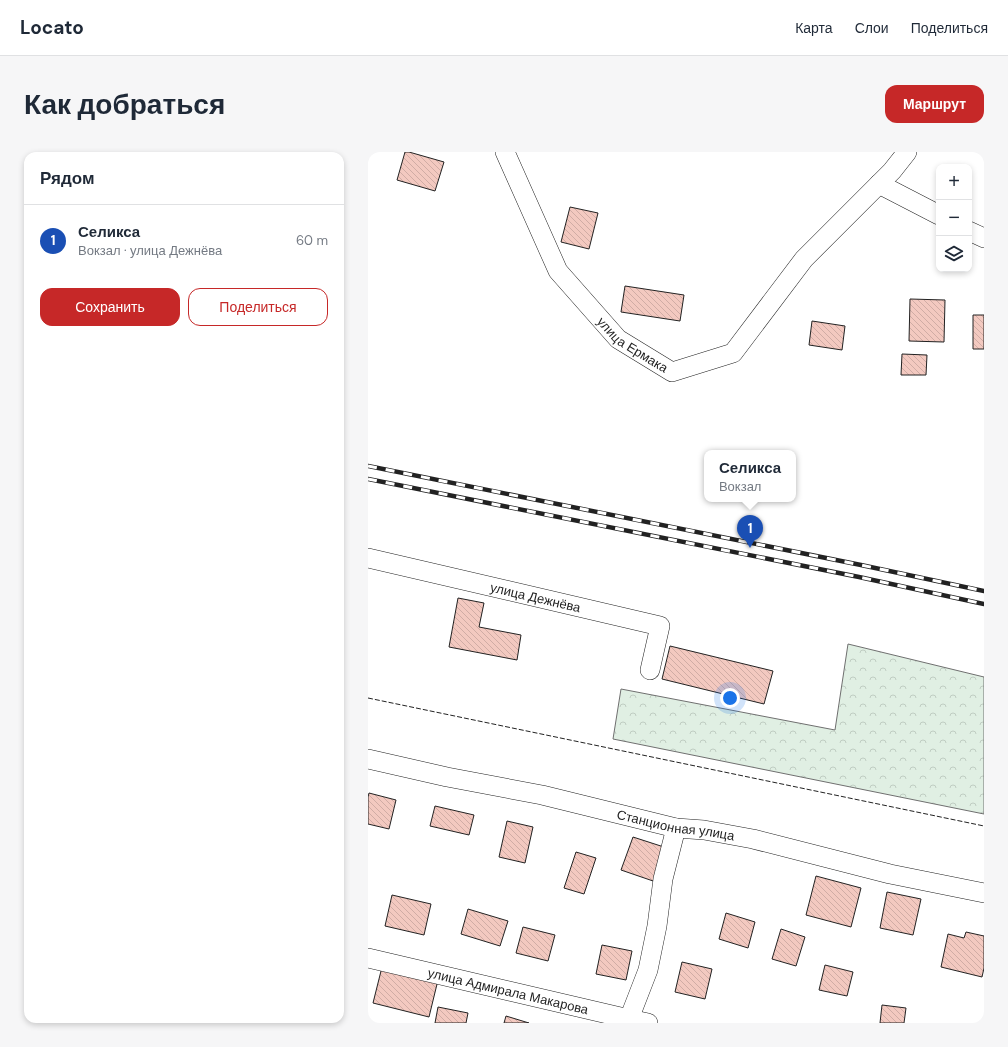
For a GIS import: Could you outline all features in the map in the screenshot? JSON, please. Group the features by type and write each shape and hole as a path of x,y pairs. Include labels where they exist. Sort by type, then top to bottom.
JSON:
{"street":[{"name":"улица Ермака","path":"505,152 558,271 618,339 672,372 733,353 804,258 892,171 907,152"},
{"path":"879,184 936,213"},
{"path":"972,232 984,238"},
{"name":"улица Дежнёва","path":"368,558 660,626 650,670"},
{"name":"Станционная улица","path":"368,759 447,777 542,795 676,828 704,830 753,839 890,874 984,893"},
{"path":"629,1019 648,970 657,926 663,879 676,828"},
{"name":"улица Адмирала Макарова","path":"368,958 648,1023"}],"green space":[{"path":"848,644 984,677 984,814 613,739 621,689 835,730"}],"building":[{"path":"405,152 444,162 435,191 397,180"},
{"path":"570,207 598,213 589,249 561,242"},
{"path":"625,286 684,295 680,321 621,312"},
{"path":"910,299 945,300 944,342 909,341"},
{"path":"973,315 984,315 984,349 973,349"},
{"path":"812,321 845,326 842,350 809,345"},
{"path":"902,354 927,355 926,375 901,375"},
{"path":"458,598 484,603 479,627 521,635 517,660 449,647"},
{"path":"670,646 773,671 764,704 662,679"},
{"path":"369,793 396,800 389,829 368,824"},
{"path":"435,806 474,815 469,835 430,826"},
{"path":"507,821 533,827 525,863 499,857"},
{"path":"633,837 667,848 656,882 621,870"},
{"path":"576,852 596,858 584,894 564,888"},
{"path":"816,876 861,888 851,927 806,915"},
{"path":"887,892 921,899 913,935 880,928"},
{"path":"392,895 431,904 424,935 385,926"},
{"path":"468,909 508,921 500,946 461,934"},
{"path":"726,913 755,922 748,948 719,939"},
{"path":"523,927 555,935 548,961 516,953"},
{"path":"781,929 805,937 796,966 772,959"},
{"path":"966,932 984,936 984,968 982,977 941,967 948,934 964,938"},
{"path":"602,945 632,951 626,980 596,974"},
{"path":"682,962 712,969 705,999 675,992"},
{"path":"825,965 853,972 847,996 819,990"},
{"path":"382,967 438,980 429,1017 373,1003"},
{"path":"882,1005 906,1008 904,1023 880,1023"},
{"path":"438,1007 468,1013 466,1023 435,1023"},
{"path":"506,1016 529,1023 504,1023"}],"railway":[{"path":"368,466 984,591"},
{"path":"368,479 859,577 984,604"}],"fence":[{"path":"368,698 984,826"}],"place":[{"name":"Селикса","path":"750,548"}]}
